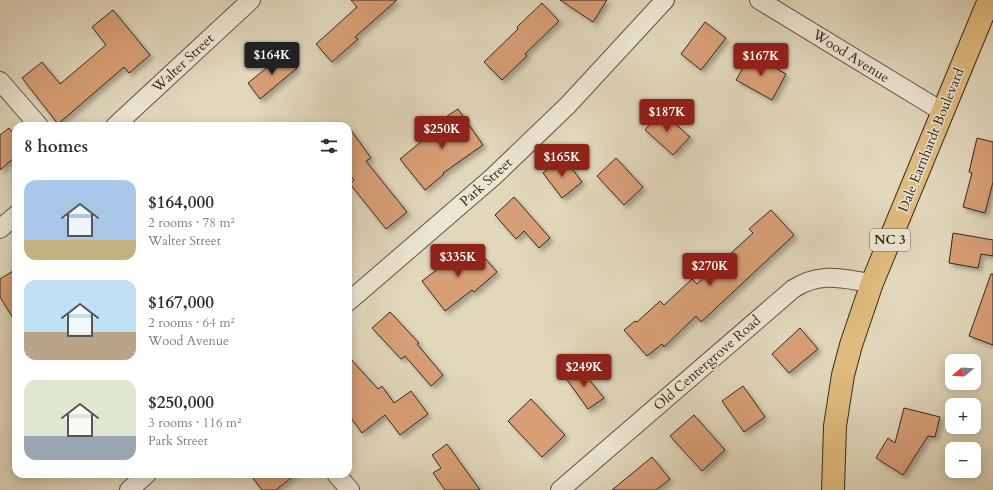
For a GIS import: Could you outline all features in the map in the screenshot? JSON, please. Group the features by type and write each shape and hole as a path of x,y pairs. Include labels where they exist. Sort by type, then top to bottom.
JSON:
{"main road":[{"name":"Dale Earnhardt Boulevard","path":"833,490 835,426 843,375 851,345 872,284 942,112 989,5"}],"street":[{"name":"Walter Street","path":"119,122 251,0"},
{"name":"Park Street","path":"352,299 499,172 568,105 665,0"},
{"name":"Wood Avenue","path":"759,0 942,112"},
{"path":"0,80 36,122"},
{"path":"0,229 12,218"},
{"name":"Old Centergrove Road","path":"560,490 793,289 805,282 831,277 872,284"},
{"path":"129,490 142,478"},
{"path":"340,478 350,490"}],"building":[{"path":"351,0 397,0 355,37 358,39 332,62 316,44 357,7"},
{"path":"560,0 607,0 593,22"},
{"path":"542,3 559,21 525,54 527,56 502,80 484,62"},
{"path":"113,10 150,55 129,73 124,67 60,122 56,122 22,78 42,62 60,84 106,45 92,27"},
{"path":"705,22 726,38 701,70 681,54"},
{"path":"285,53 297,68 260,99 248,83"},
{"path":"751,54 786,74 772,100 736,80"},
{"path":"458,109 483,145 443,173 444,174 425,190 400,159 438,128 435,124"},
{"path":"661,111 690,137 673,155 645,130"},
{"path":"9,128 12,132 12,160 0,170 0,135"},
{"path":"352,132 371,158 366,161 407,212 386,229 352,186 352,182 354,180 352,177"},
{"path":"977,138 993,142 993,182 985,213 963,207 972,173 969,172"},
{"path":"563,157 582,182 562,198 543,173"},
{"path":"616,158 643,187 624,205 597,176"},
{"path":"514,197 550,238 539,248 524,231 516,239 495,215"},
{"path":"771,210 794,235 701,322 696,316 664,347 662,344 647,356 624,330 635,321 637,322 660,301 664,305 692,279 697,284 753,233 749,229"},
{"path":"953,233 993,240 993,256 981,254 978,268 949,263"},
{"path":"461,244 478,264 485,258 497,272 474,292 472,290 445,311 422,281 447,262 445,259"},
{"path":"12,272 12,316 0,297 0,279"},
{"path":"991,274 993,274 993,345 969,336"},
{"path":"390,312 419,343 417,344 443,375 431,386 405,356 401,359 372,328"},
{"path":"800,328 818,349 789,373 772,354"},
{"path":"352,360 378,389 382,386 394,403 411,391 428,414 400,435 385,415 362,433 352,419"},
{"path":"579,367 604,398 588,409 565,377"},
{"path":"743,386 765,417 744,432 722,401"},
{"path":"531,399 565,435 542,457 508,421"},
{"path":"904,408 940,417 935,437 928,436 903,475 876,458 888,438 895,443"},
{"path":"694,415 725,450 702,471 670,436"},
{"path":"447,444 480,490 445,490 433,473 441,468 432,455"},
{"path":"652,457 670,479 656,490 612,490"},
{"path":"253,478 291,478 276,490 262,490"}]}
